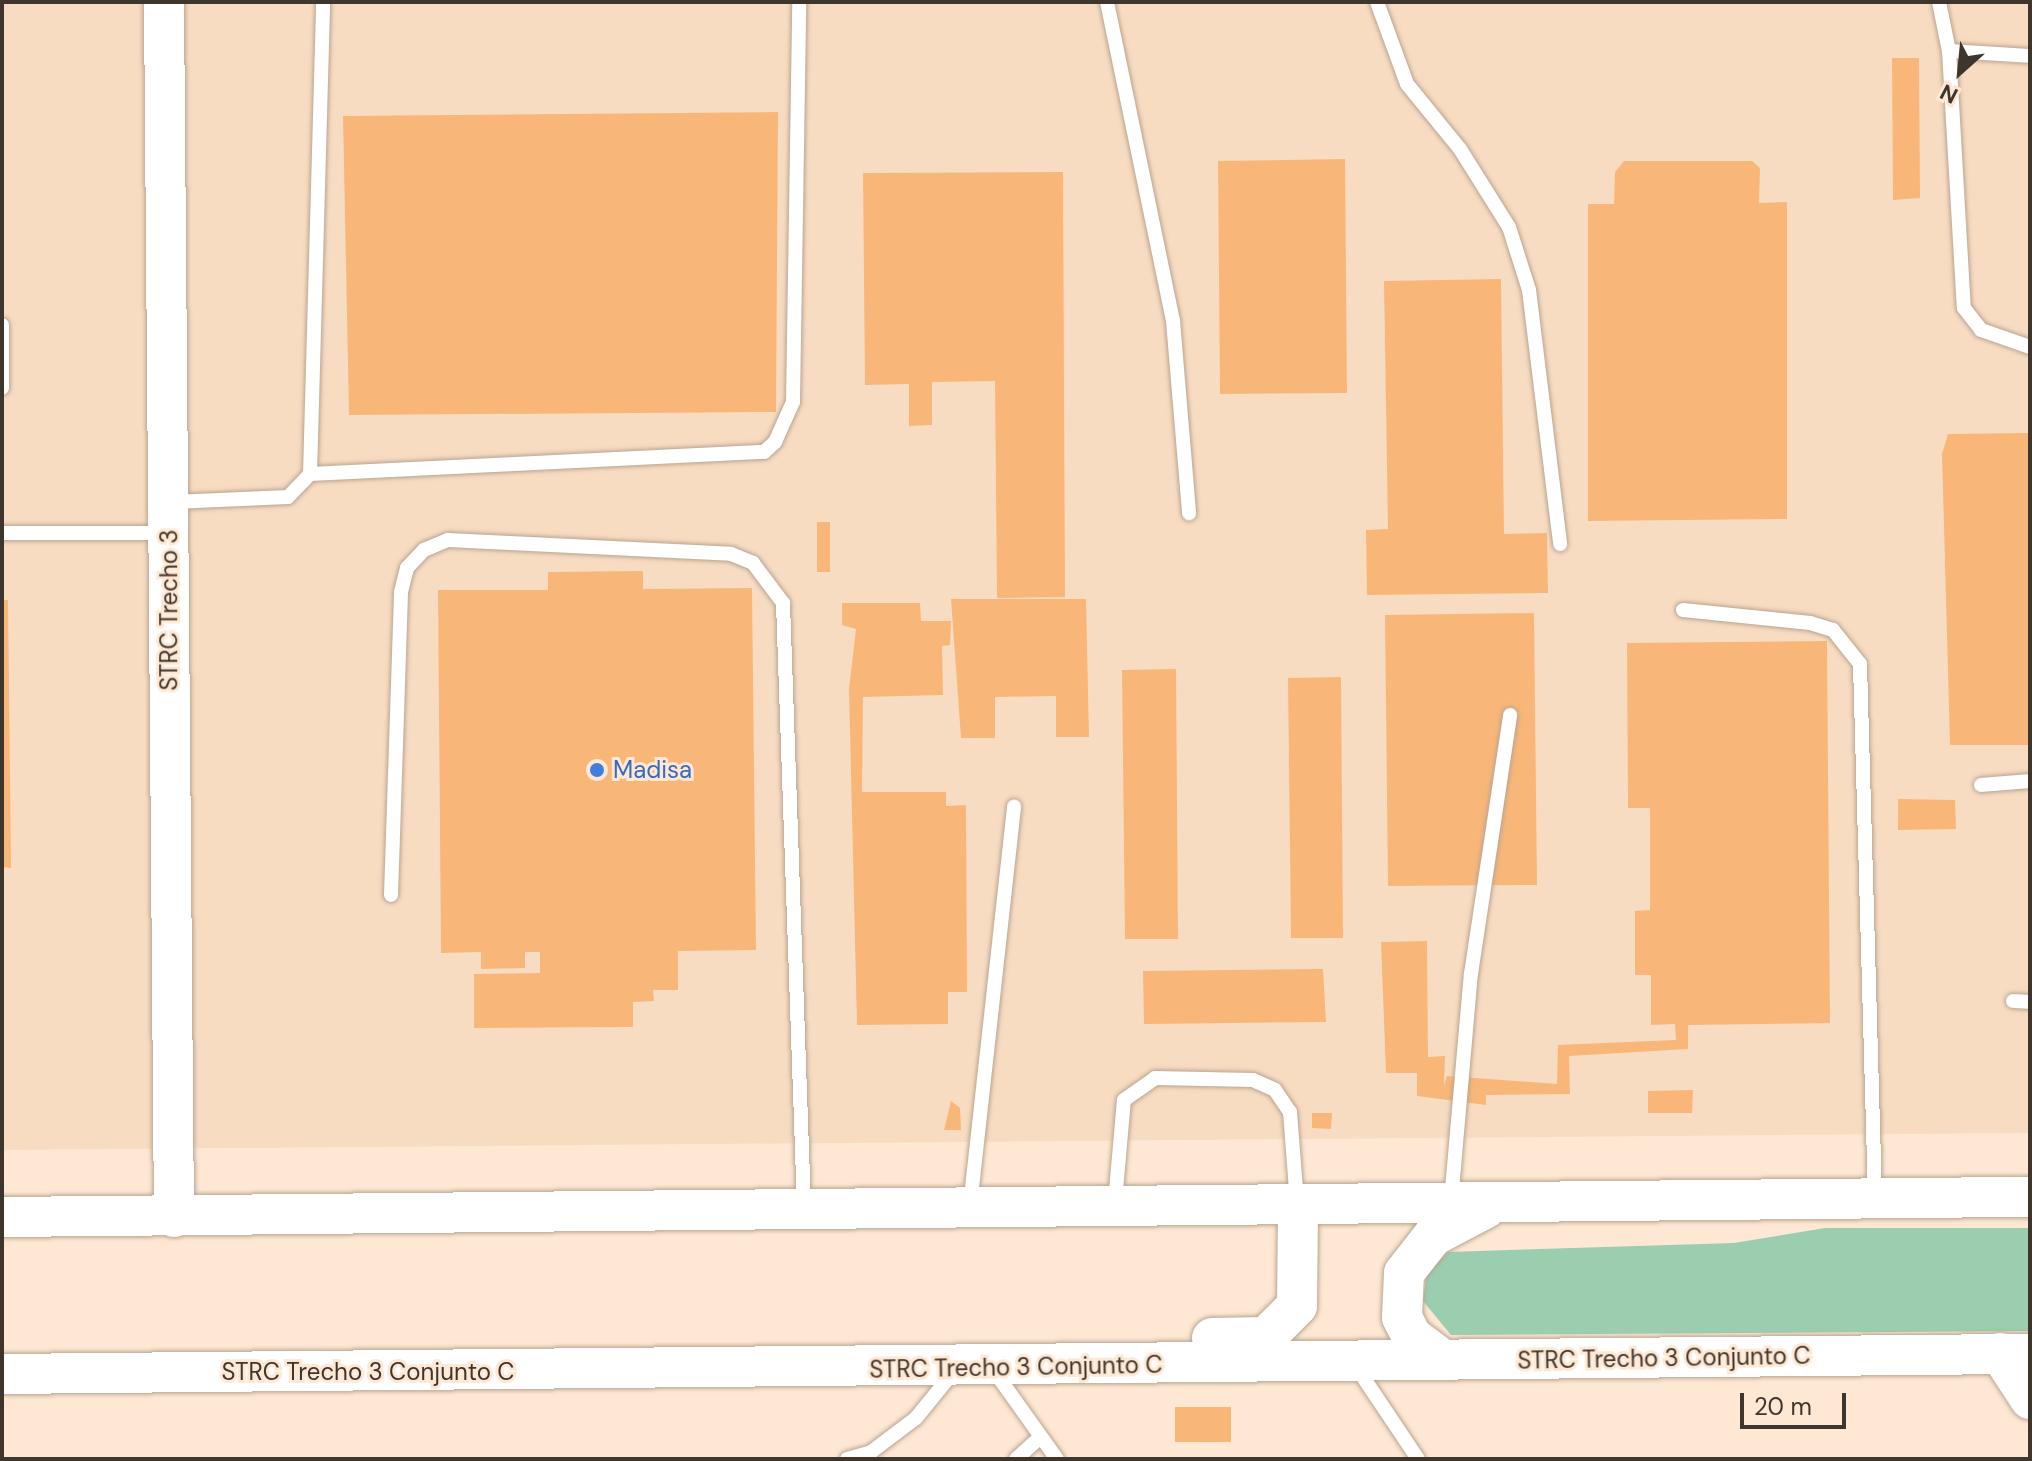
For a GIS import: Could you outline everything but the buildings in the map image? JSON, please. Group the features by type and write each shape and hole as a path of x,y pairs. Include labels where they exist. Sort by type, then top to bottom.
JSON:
{"main road":[{"name":"STRC Trecho 3","path":"164,2 174,1217"},
{"path":"2,1217 1298,1208 2030,1197"},
{"path":"1443,1360 1412,1337 1402,1317 1404,1273 1433,1236 1490,1206"},
{"path":"987,1368 1106,1341 1266,1337 1297,1306 1298,1208"},
{"path":"2015,1354 2030,1399"},
{"name":"STRC Trecho 3 Conjunto C","path":"2,1374 987,1368 2015,1354"}],"lane":[{"path":"2,533 168,518 288,497 310,474 323,2"},
{"path":"310,474 764,452 775,442 793,402 799,2"},
{"path":"1107,2 1171,306 1189,513"},
{"path":"1377,2 1407,84 1460,149 1509,227 1529,290 1560,544"},
{"path":"1939,2 1949,51 1964,308 1981,330 2030,347"},
{"path":"1949,51 2030,56"},
{"path":"2,325 2,388"},
{"path":"391,895 401,592 407,568 424,550 448,540 731,554 753,563 783,603 804,1212"},
{"path":"1683,610 1810,623 1833,630 1860,664 1875,1198"},
{"path":"1450,1205 1471,974 1510,715"},
{"path":"1981,785 2030,781"},
{"path":"970,1210 1014,806"},
{"path":"2013,1001 2030,1002"},
{"path":"1115,1209 1124,1100 1155,1078 1253,1080 1275,1090 1290,1112 1298,1208"},
{"path":"1352,1362 1418,1459"},
{"path":"847,1459 871,1452 987,1368 1057,1459"},
{"path":"1016,1459 1039,1438"}],"shaded area":[{"path":"2,2 2030,2 2030,1133 2,1150"}],"green space":[{"path":"1825,1228 2030,1228 2030,1331 1451,1335 1423,1301 1427,1272 1448,1252 1734,1243"}],"place":[{"name":"Madisa","path":"597,770"}]}
